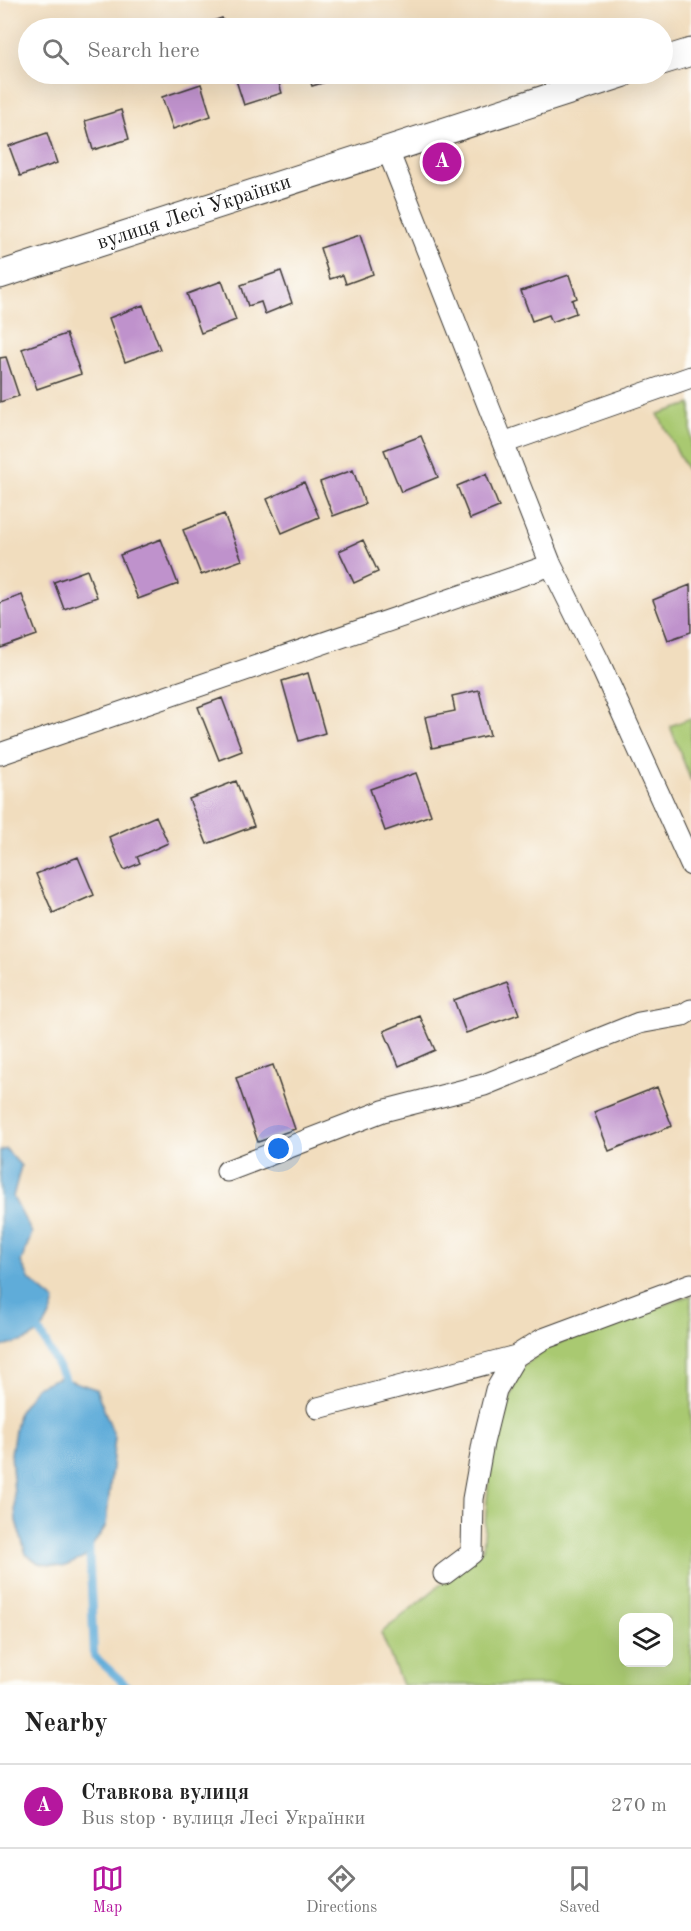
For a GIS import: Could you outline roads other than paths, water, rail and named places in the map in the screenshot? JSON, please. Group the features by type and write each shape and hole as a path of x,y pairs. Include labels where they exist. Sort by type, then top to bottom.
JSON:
{"street":[{"path":"673,58 691,52"},
{"name":"вулиця Лесі Українки","path":"0,275 590,84"},
{"path":"387,148 551,566 600,664 691,865"},
{"path":"503,443 691,377"},
{"path":"0,754 551,566"},
{"path":"227,1171 383,1111 484,1085 639,1023 683,1015 691,1010"},
{"path":"318,1408 516,1356 543,1339 691,1284"},
{"path":"444,1574 472,1552 473,1499 483,1443 496,1390 516,1356"}],"water":[{"path":"6,1149 21,1166 13,1197 32,1233 21,1262 30,1280 55,1301 47,1322 37,1334 22,1342 1,1347 0,1151"},
{"path":"60,1377 96,1389 115,1437 106,1526 84,1558 63,1567 38,1563 26,1554 16,1521 11,1453 18,1413 36,1387"}],"waterway":[{"path":"35,1323 69,1387"},
{"path":"89,1542 94,1656 126,1685"}],"place":[{"name":"Ставкова вулиця","path":"442,162"}]}
